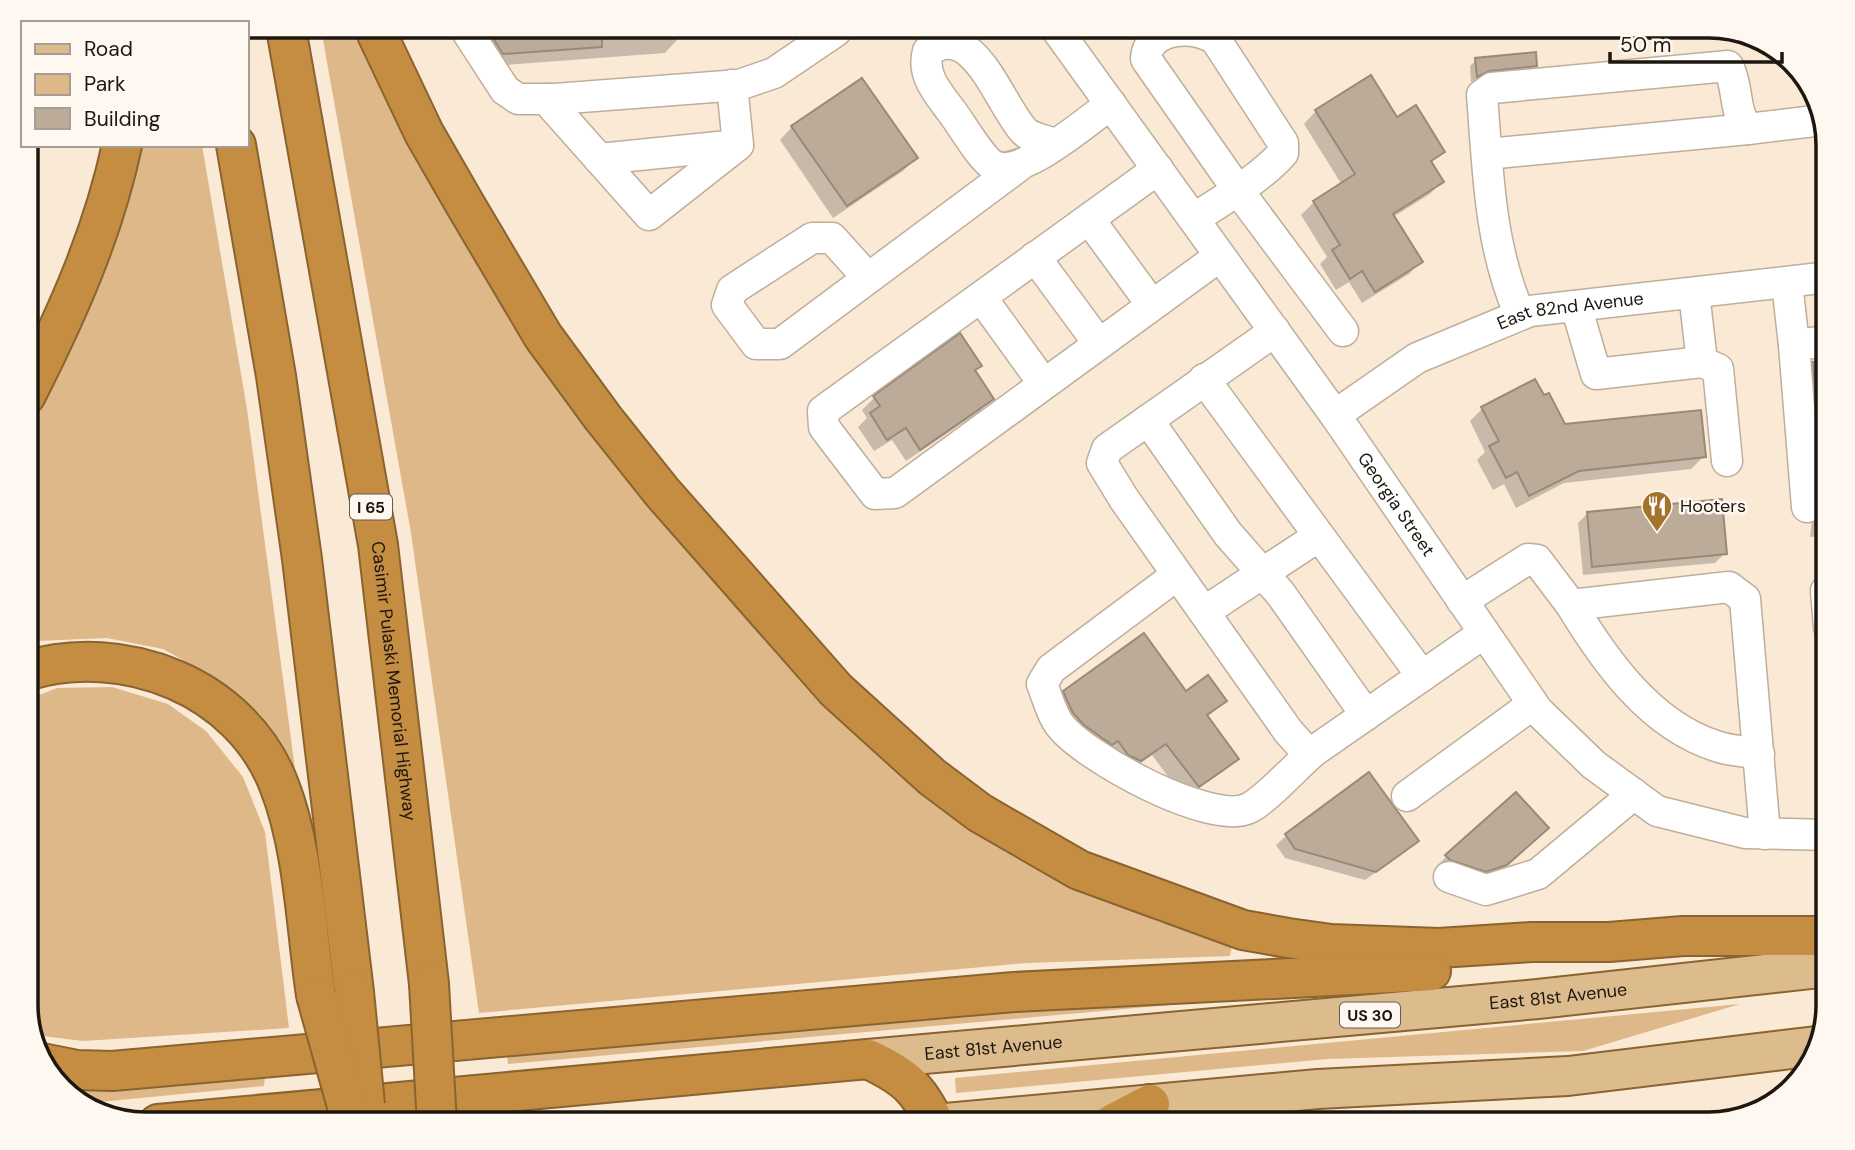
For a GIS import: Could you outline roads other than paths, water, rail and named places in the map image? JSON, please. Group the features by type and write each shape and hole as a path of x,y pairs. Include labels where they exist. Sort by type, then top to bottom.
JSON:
{"highway":[{"name":"Casimir Pulaski Memorial Highway","path":"288,38 378,545 429,984 436,1112"},
{"path":"379,38 424,133 466,206 543,336 603,418 662,492 836,690 932,777 980,813 1079,870 1242,930 1331,944 1384,948 1609,942 1683,936 1816,936"},
{"path":"39,368 83,276 99,235 121,147"},
{"path":"236,147 276,376 302,559 366,1112"},
{"path":"39,667 96,660 139,665 195,689 243,730 269,765 290,816 316,995 349,1112"},
{"path":"59,1066 112,1071 1027,991 1391,974 1534,962 1609,942"},
{"path":"868,1059 898,1073 908,1082 927,1112"},
{"name":"East 81st Avenue","path":"290,1112 868,1059"},
{"path":"1135,1112 1150,1104"}],"main road":[{"name":"East 81st Avenue","path":"868,1059 1510,1002 1816,968"},
{"path":"1064,1112 1318,1089 1568,1076 1807,1047"}],"street":[{"path":"471,38 505,90 518,99 546,99 732,85 774,73 826,38"},
{"name":"Georgia Street","path":"1063,38 1335,415 1533,704 1594,765 1657,811 1745,833 1816,835"},
{"path":"1158,38 1150,44 1146,59 1237,189 1343,331"},
{"path":"1194,219 1283,153 1277,130 1214,38"},
{"path":"1019,166 1007,169 991,164 932,85 925,62 928,51 939,43 952,41 968,48 1026,134 1054,144"},
{"path":"1520,315 1509,289 1492,225 1482,95 1492,88 1728,66 1734,77 1740,119 1748,129"},
{"path":"732,85 738,145"},
{"path":"546,99 649,215 738,145"},
{"path":"868,278 1019,166 1111,104"},
{"path":"1487,154 1813,121"},
{"path":"599,159 738,145"},
{"path":"1157,169 823,411 824,426 875,494 895,493 1220,256"},
{"path":"1089,219 1152,305"},
{"path":"1035,257 1099,344"},
{"name":"East 82nd Avenue","path":"1335,415 1417,358 1520,315 1576,306 1816,279"},
{"path":"1787,283 1807,507"},
{"path":"1694,293 1702,362"},
{"path":"981,297 1044,384"},
{"path":"1576,306 1596,374 1702,362 1718,369 1727,461"},
{"path":"1275,331 1107,449 1102,463 1177,575 1288,731 1304,750 1314,751"},
{"path":"1794,345 1816,342"},
{"path":"1204,379 1422,676"},
{"path":"1148,420 1228,534 1261,572 1366,715"},
{"path":"1203,612 1319,536"},
{"path":"1462,601 1528,559 1537,560 1571,605 1596,646 1626,683 1664,718 1716,746 1759,754"},
{"path":"1177,575 1051,669 1042,684 1059,723 1091,755 1146,784 1230,814 1250,808 1314,751 1484,633"},
{"path":"1571,605 1729,587 1745,599 1765,834"},
{"path":"1407,796 1533,704"},
{"path":"1449,877 1486,890 1538,874 1634,794"}],"place":[{"name":"Hooters","path":"1657,533"}]}
